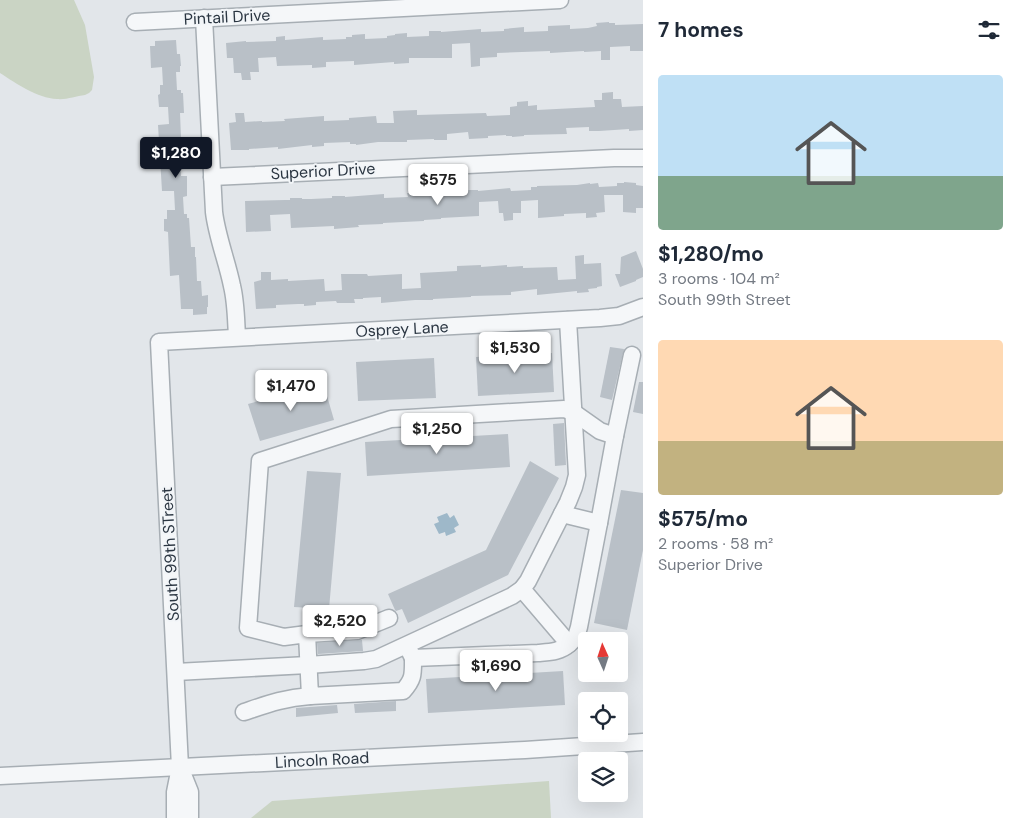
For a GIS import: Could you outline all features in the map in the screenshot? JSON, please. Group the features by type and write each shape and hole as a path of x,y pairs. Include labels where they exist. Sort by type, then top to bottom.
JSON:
{"street":[{"name":"Pintail Drive","path":"134,22 438,3 560,0"},
{"path":"204,18 215,220 233,293 237,337"},
{"name":"Superior Drive","path":"212,177 604,158 643,158"},
{"name":"Osprey Lane","path":"159,342 568,320 619,316 643,307"},
{"path":"409,651 522,589 528,581 562,514 574,487 577,475 568,320"},
{"name":"South 99th STreet","path":"159,342 180,767"},
{"path":"176,672 364,661 409,651 553,652 562,650 576,637 579,627 632,355"},
{"path":"389,618 357,631 284,637 248,628 260,461 391,419 564,409 574,412 600,431 615,436"},
{"path":"562,514 599,523"},
{"path":"522,589 569,644"},
{"path":"307,634 310,696"},
{"path":"244,712 278,700 293,697 403,691 410,683 413,674 409,651"},
{"name":"Lincoln Road","path":"0,776 525,750 643,742"},
{"path":"175,818 175,792 180,767"},
{"path":"180,767 190,792 190,818"}],"green space":[{"path":"0,0 74,0 85,25 94,77 92,90 89,93 64,99 50,98 27,90 0,73"},
{"path":"549,781 551,818 251,818 272,801"}],"water":[{"path":"447,513 450,518 454,515 459,525 454,528 456,532 446,536 445,532 439,534 434,524 439,522 437,517"}],"building":[{"path":"596,23 615,23 615,25 643,24 643,51 630,51 630,46 610,47 610,60 601,60 601,51 497,53 497,57 480,58 480,66 471,67 470,43 452,44 452,58 409,58 409,63 394,64 394,62 354,65 354,61 326,62 326,67 312,68 312,65 277,66 276,57 258,58 259,72 250,72 251,80 242,80 241,73 234,73 233,58 227,58 226,43 276,41 276,37 285,36 285,40 323,37 323,40 346,39 346,37 352,37 352,35 365,34 365,39 387,38 387,36 395,34 407,33 407,37 429,36 429,31 481,29 481,32 504,31 504,29 524,27 524,32 548,31 548,26 570,25 570,29 588,28 597,26"},
{"path":"176,40 177,54 180,54 181,66 180,72 176,72 177,90 181,90 181,93 183,93 184,113 180,113 181,138 185,138 184,156 180,156 181,176 187,176 187,196 183,197 184,214 187,214 187,218 189,218 191,247 195,247 197,281 201,281 202,296 208,295 207,314 193,315 193,309 181,309 179,275 170,276 168,232 164,231 164,219 167,219 167,210 175,210 174,191 162,191 158,125 169,124 168,107 159,107 158,95 160,94 160,85 163,85 162,67 151,68 150,46 155,46 155,41"},
{"path":"613,92 613,99 621,99 622,107 643,106 643,130 589,131 589,127 566,128 567,134 512,137 506,135 469,139 468,132 447,134 447,140 407,140 407,142 378,142 356,145 350,144 350,142 324,143 324,146 312,147 312,145 278,149 278,147 231,150 229,123 236,122 235,113 244,113 245,122 285,121 284,119 324,116 324,121 349,120 349,118 376,116 377,123 394,123 393,111 417,110 417,115 486,113 487,116 510,115 510,107 517,106 517,102 528,101 528,106 537,105 537,110 595,107 594,100 602,100 602,93"},
{"path":"624,182 643,186 643,208 636,208 636,213 623,212 623,195 604,195 605,212 596,213 597,217 586,218 586,213 538,218 538,200 521,201 521,213 513,213 513,220 504,221 503,213 499,213 498,201 479,202 479,216 358,225 359,227 334,229 334,226 291,228 290,214 270,215 271,231 246,232 245,201 384,194 384,198 408,197 407,193 426,191 426,195 450,193 450,191 456,190 478,191 510,188 511,191 531,190 531,187 537,186 590,183 598,183 599,187 617,186 617,183"},
{"path":"636,251 643,269 643,277 620,287 615,274 620,274 621,257"},
{"path":"584,255 584,264 601,263 602,286 588,289 589,292 577,293 577,291 537,295 537,289 511,292 511,295 381,303 381,297 354,299 355,303 337,303 336,301 316,302 316,305 276,305 276,308 256,309 254,282 261,280 261,272 271,272 271,280 324,279 325,291 342,290 341,274 367,274 368,276 402,274 402,289 421,288 420,273 457,271 457,266 557,267 558,280 576,279 575,256"},
{"path":"610,347 624,349 612,400 600,397"},
{"path":"552,353 554,392 478,396 476,357"},
{"path":"434,358 436,398 358,401 356,362"},
{"path":"323,382 334,420 260,441 248,404"},
{"path":"639,382 643,382 643,414 633,412"},
{"path":"564,423 566,465 555,466 553,424"},
{"path":"508,434 510,467 367,476 365,442"},
{"path":"530,461 559,478 508,575 408,623 402,609 395,610 388,594 486,550"},
{"path":"307,471 341,473 329,609 294,607"},
{"path":"621,490 643,493 643,550 627,630 594,623"},
{"path":"362,640 363,651 318,654 317,643"},
{"path":"563,671 565,705 428,713 426,679"},
{"path":"396,701 396,711 355,713 354,704"},
{"path":"337,705 338,713 296,717 296,708"}]}
